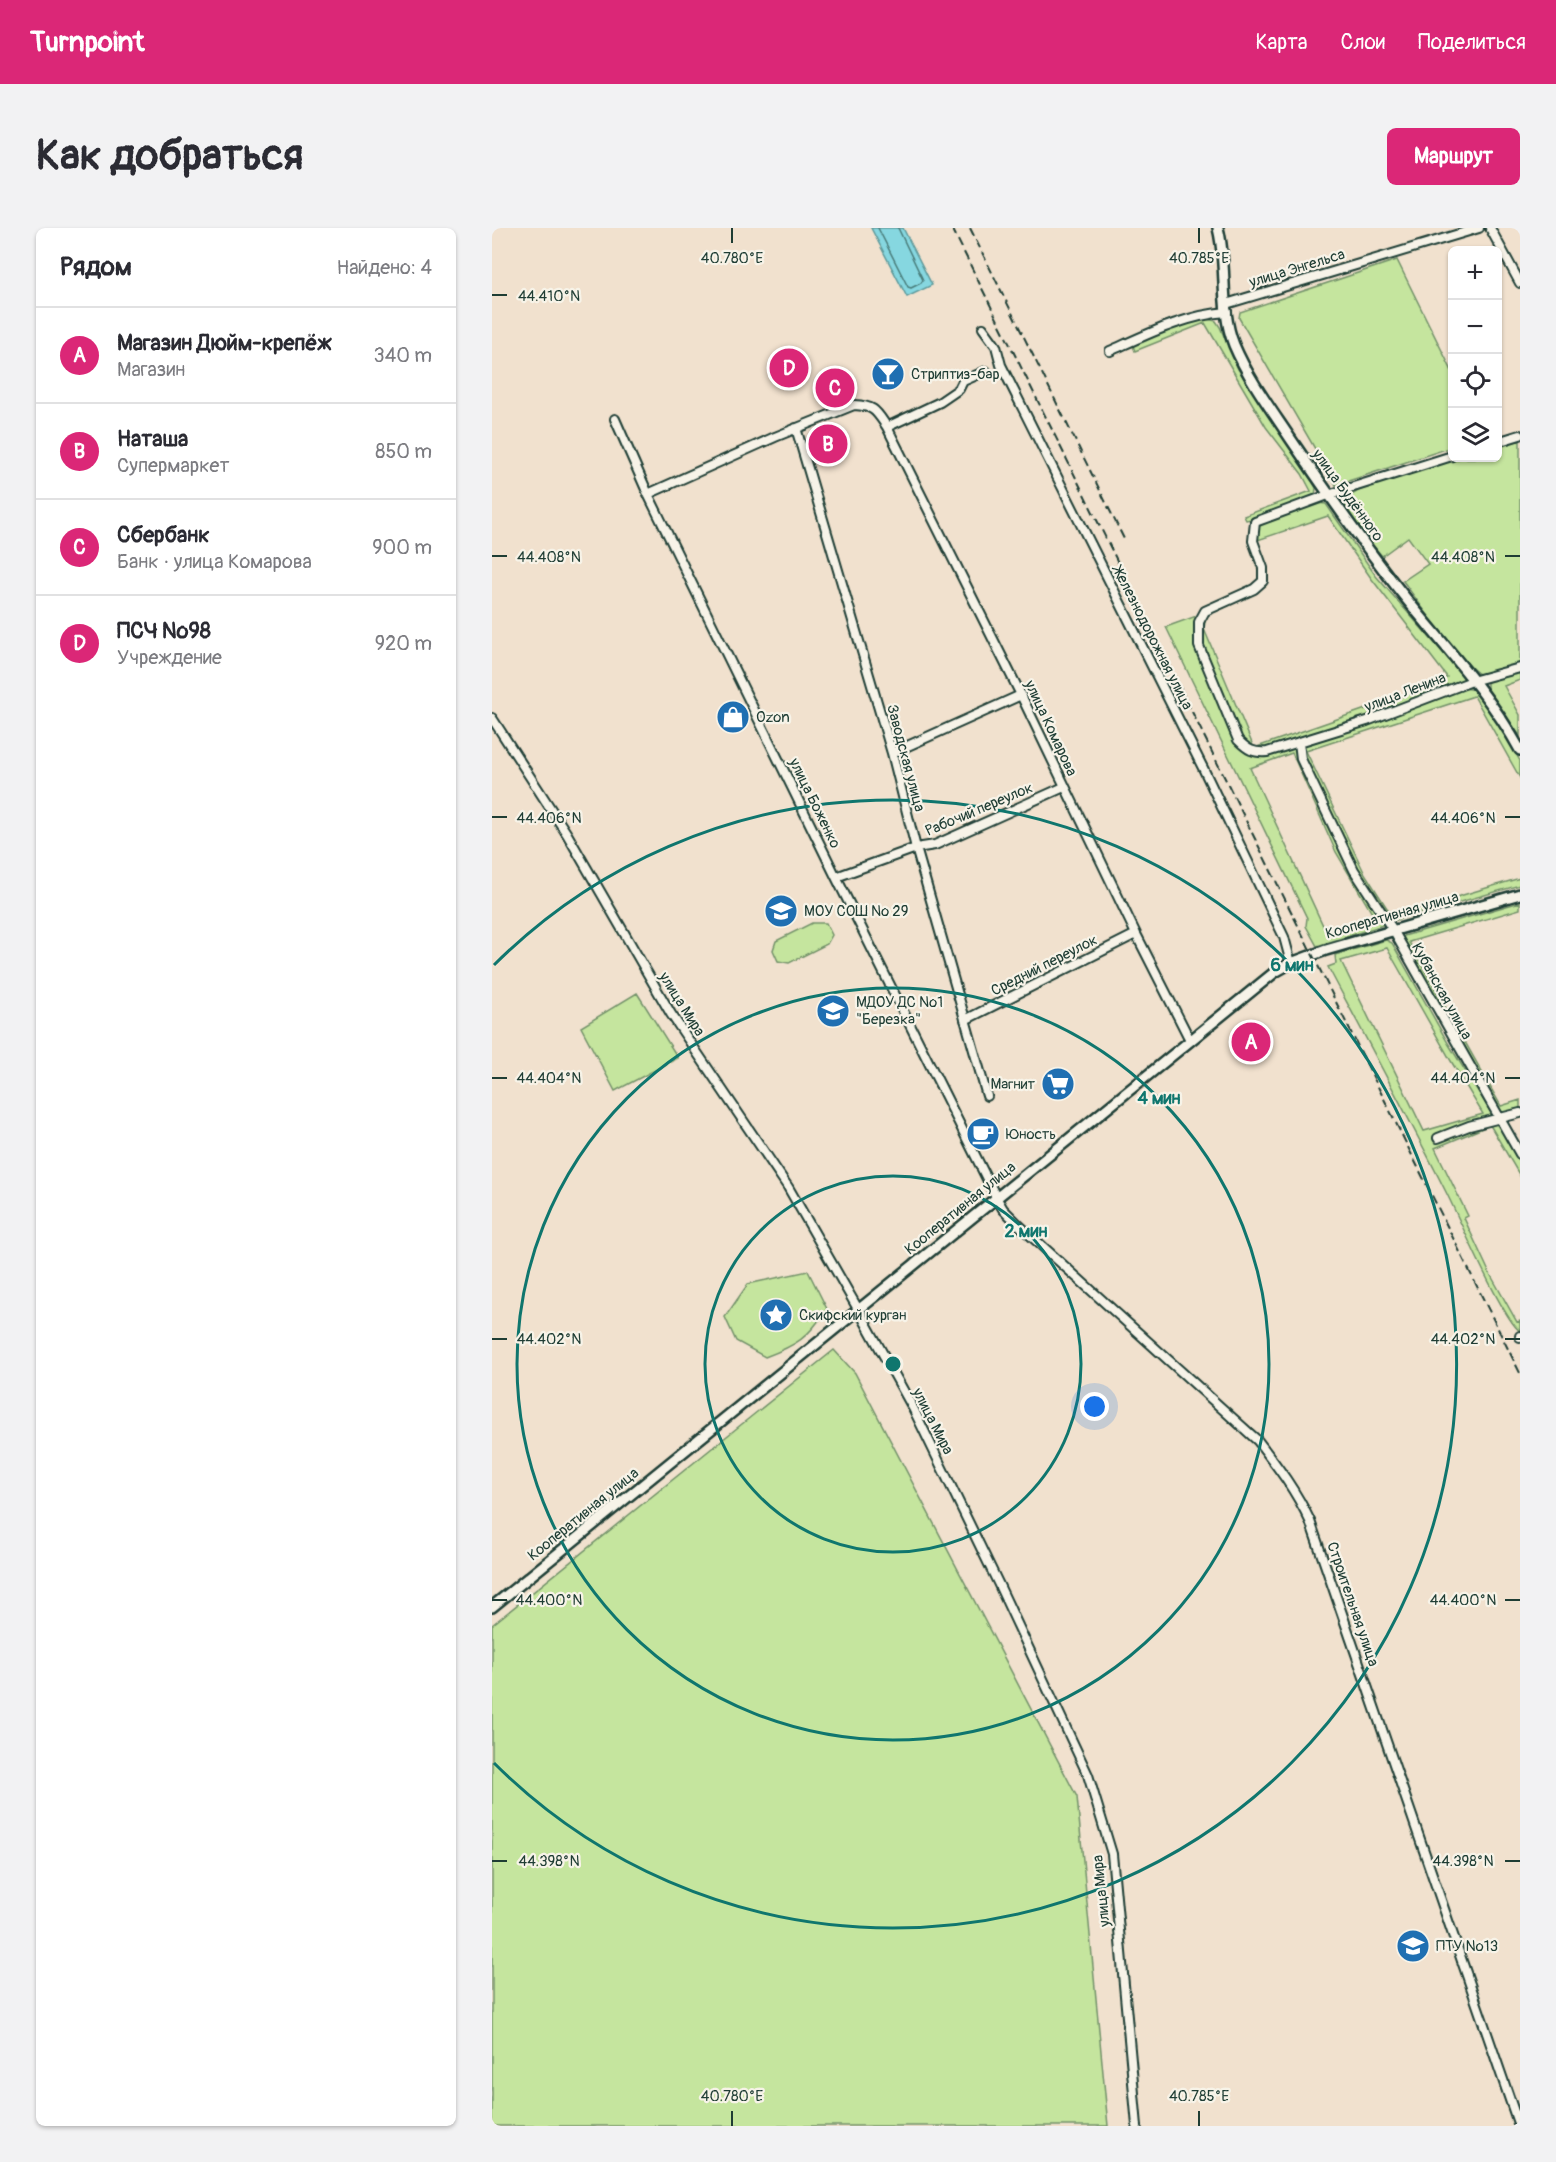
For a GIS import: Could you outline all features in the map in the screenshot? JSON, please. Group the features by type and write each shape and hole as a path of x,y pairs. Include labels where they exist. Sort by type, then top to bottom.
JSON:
{"street":[{"name":"улица Будённого","path":"1218,228 1222,243 1228,327 1242,361 1258,390 1328,495 1396,586 1490,701 1520,750"},
{"name":"улица Энгельса","path":"1110,351 1165,327 1479,228"},
{"path":"1490,228 1520,284"},
{"name":"Железнодорожная улица","path":"983,328 996,346 1000,365 1208,778 1284,937 1291,963"},
{"path":"887,427 940,402 959,389 963,381 986,371"},
{"name":"улица Комарова","path":"796,428 854,405 865,405 875,409 887,427 1190,1040"},
{"name":"улица Боженко","path":"615,419 648,494 996,1197"},
{"path":"648,494 796,428"},
{"name":"Заводская улица","path":"796,428 892,753 916,848 987,1096"},
{"path":"1502,440 1520,435"},
{"path":"1299,742 1267,752 1255,753 1246,749 1238,740 1199,646 1199,622 1205,611 1254,589 1263,581 1263,568 1253,542 1256,522 1328,495 1448,457"},
{"name":"улица Ленина","path":"1299,742 1367,721 1472,681 1520,668"},
{"path":"892,753 1021,695"},
{"name":"улица Мира","path":"492,718 567,834 671,1014 788,1187 858,1309 916,1416 999,1585 1088,1775 1112,1854 1137,2126"},
{"name":"Кубанская улица","path":"1299,742 1301,759 1354,870 1393,930 1520,1154"},
{"name":"Рабочий переулок","path":"836,877 916,848 935,845 1064,787"},
{"name":"Кооперативная улица","path":"492,1606 1275,972 1291,963 1326,950 1520,894"},
{"name":"Средний переулок","path":"965,1020 1136,934"},
{"path":"1438,1138 1469,1126 1520,1113"},
{"name":"Строительная улица","path":"996,1197 1003,1209 1020,1226 1258,1441 1284,1473 1297,1494 1310,1521 1519,2126"}],"green space":[{"path":"1397,260 1448,363 1448,448 1336,485 1239,318 1240,312"},
{"path":"1202,318 1216,321 1238,369 1312,481 1316,488 1315,495 1310,499 1263,517 1246,520 1244,516 1311,491 1302,474 1266,427 1205,323 1135,351 1133,346 1164,330"},
{"path":"1520,440 1520,665 1484,676 1455,650 1403,581 1428,564 1408,537 1382,556 1348,516 1345,508 1347,498 1358,491 1407,473 1448,462 1502,462 1502,446"},
{"path":"1317,503 1326,504 1376,576 1464,677 1462,683 1428,697 1272,749 1254,748 1403,696 1447,677 1371,578 1328,516 1255,541 1256,526"},
{"path":"1199,615 1196,643 1203,666 1237,745 1251,754 1264,756 1293,748 1296,750 1356,877 1383,925 1317,946 1306,926 1307,918 1166,627","holes":["1292,753 1336,852 1376,920 1327,934 1250,768"]},
{"path":"1206,615 1204,629 1254,748 1248,746 1238,734 1201,642 1201,626"},
{"path":"1520,672 1520,680 1504,686 1520,715 1520,736 1487,689 1487,683"},
{"path":"1464,688 1476,690 1493,713 1520,761 1520,778 1474,696 1306,751 1364,872 1392,916 1520,878 1520,885 1393,921 1362,880 1303,758 1302,748 1307,742"},
{"path":"1520,902 1520,909 1409,942 1501,1106 1520,1100 1520,1110 1506,1114 1500,1113 1401,941 1404,936"},
{"path":"812,923 826,923 832,935 827,944 789,963 778,961 773,950 776,941"},
{"path":"1386,940 1392,943 1448,1043 1520,1159 1520,1176 1490,1125 1435,1148 1468,1216 1464,1218 1489,1272 1517,1322 1520,1321 1520,1331 1503,1308 1433,1166 1328,967 1336,964 1335,955","holes":["1387,948 1483,1114 1424,1131 1341,961"]},
{"path":"637,993 678,1058 615,1091 581,1027"},
{"path":"808,1271 827,1309 807,1334 786,1349 765,1357 736,1341 725,1317 748,1284"},
{"path":"834,1350 855,1373 1077,1797 1108,2126 492,2126 492,1625"}],"water":[{"path":"871,228 903,228 932,285 907,297"}],"railway":[{"path":"952,228 1520,1373"},
{"path":"970,228 1125,541"}],"place":[{"name":"ПСЧ №98","path":"789,368"},
{"name":"Стриптиз-бар","path":"888,374"},
{"name":"Сбербанк","path":"835,388"},
{"name":"Наташа","path":"828,444"},
{"name":"Ozon","path":"733,717"},
{"name":"МОУ СОШ № 29","path":"781,911"},
{"name":"МДОУ ДС №1 \"Березка\"","path":"833,1011"},
{"name":"Магазин Дюйм-крепёж","path":"1251,1042"},
{"name":"Магнит","path":"1058,1084"},
{"name":"Юность","path":"983,1134"},
{"name":"Скифский курган","path":"776,1315"},
{"name":"ПТУ №13","path":"1413,1946"}]}
